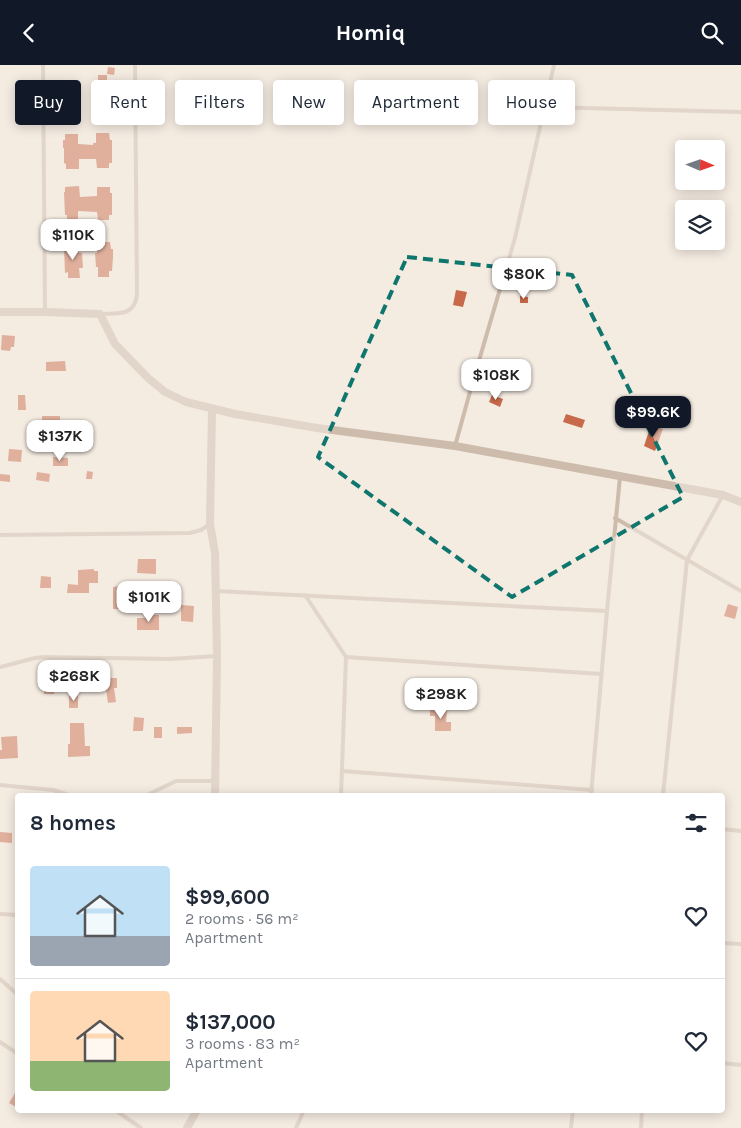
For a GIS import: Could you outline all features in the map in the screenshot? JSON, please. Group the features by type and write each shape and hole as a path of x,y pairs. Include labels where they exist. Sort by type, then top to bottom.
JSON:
{"street":[{"path":"0,312 100,314 115,344 148,378 165,392 186,402 212,409 317,428 455,446 723,495 741,502"},
{"path":"212,409 210,524 215,553 217,656 215,793"},
{"path":"187,1128 195,1113"}],"lane":[{"path":"43,65 45,312"},
{"path":"100,314 125,313 134,307 136,302 135,65"},
{"path":"550,80 554,65"},
{"path":"575,108 741,112"},
{"path":"455,446 515,238 540,125"},
{"path":"342,771 591,793 620,477"},
{"path":"663,793 687,559 723,495"},
{"path":"615,518 741,591"},
{"path":"0,535 190,533 210,524"},
{"path":"216,591 607,611"},
{"path":"305,595 346,657 340,793"},
{"path":"0,667 44,657 160,659 217,656"},
{"path":"346,657 602,674"},
{"path":"151,793 176,781 215,781"},
{"path":"0,785 53,790 63,793"},
{"path":"725,829 741,831"},
{"path":"0,914 15,915"},
{"path":"725,943 741,944"},
{"path":"0,979 15,992"},
{"path":"0,1042 15,1052"},
{"path":"725,1063 741,1065"},
{"path":"119,1113 141,1128"},
{"path":"296,1128 303,1113"},
{"path":"570,1128 572,1113"},
{"path":"641,1128 642,1113"}],"highlighted area":[{"path":"407,257 572,275 683,497 512,597 318,457"}],"building":[{"path":"108,67 115,68 114,75 107,74"},
{"path":"98,75 107,75 107,80 98,80"},
{"path":"96,133 109,133 110,140 112,140 112,163 109,163 109,168 97,168 96,159 79,159 79,169 66,169 63,148 65,134 78,134 78,144 93,145 93,143 96,143"},
{"path":"79,186 80,197 97,196 97,187 110,187 110,193 112,193 112,215 109,215 109,220 98,220 97,212 78,211 78,221 67,221 67,215 65,215 65,187"},
{"path":"97,242 110,242 111,249 113,249 112,271 109,271 109,277 98,277 95,253 97,253"},
{"path":"67,244 79,244 83,268 79,268 80,278 68,278 68,272 65,273 64,248 67,248"},
{"path":"456,290 467,292 463,307 453,305"},
{"path":"520,296 528,297 528,303 520,303"},
{"path":"2,335 15,336 14,347 11,347 10,351 1,350"},
{"path":"65,361 66,371 46,371 46,362"},
{"path":"18,395 25,395 26,410 18,410"},
{"path":"492,395 503,399 500,407 489,402"},
{"path":"566,414 585,420 582,428 563,422"},
{"path":"42,416 60,416 60,425 42,425"},
{"path":"651,425 663,429 655,451 644,446"},
{"path":"9,449 22,450 21,462 8,461"},
{"path":"53,457 68,458 68,466 53,466"},
{"path":"87,471 93,472 92,479 86,479"},
{"path":"37,472 50,474 49,482 36,480"},
{"path":"0,474 10,475 10,482 0,481"},
{"path":"138,559 156,559 156,574 137,573"},
{"path":"94,569 94,571 98,571 98,583 89,583 89,593 67,593 68,584 78,585 78,570"},
{"path":"41,576 51,577 51,588 40,588"},
{"path":"119,586 121,609 113,609 113,587"},
{"path":"728,604 738,607 735,619 724,616"},
{"path":"181,605 194,606 193,622 181,621"},
{"path":"150,615 159,615 159,630 137,630 137,618 150,618"},
{"path":"103,678 117,678 117,688 114,688 116,702 108,703 106,689 103,689"},
{"path":"44,680 55,680 54,694 44,694"},
{"path":"408,691 417,692 416,698 420,698 420,708 409,707"},
{"path":"69,696 78,696 78,708 69,708"},
{"path":"430,709 447,710 446,722 451,722 451,731 435,731 435,716 430,716"},
{"path":"134,717 144,718 143,731 133,731"},
{"path":"70,723 84,723 85,746 90,746 90,756 68,757"},
{"path":"154,727 162,727 162,738 154,738"},
{"path":"177,727 192,727 192,733 177,734"},
{"path":"17,736 18,758 0,759 0,750 2,750 1,737"},
{"path":"0,832 12,833 12,843 0,842"},
{"path":"15,1093 15,1106 9,1103"}]}
